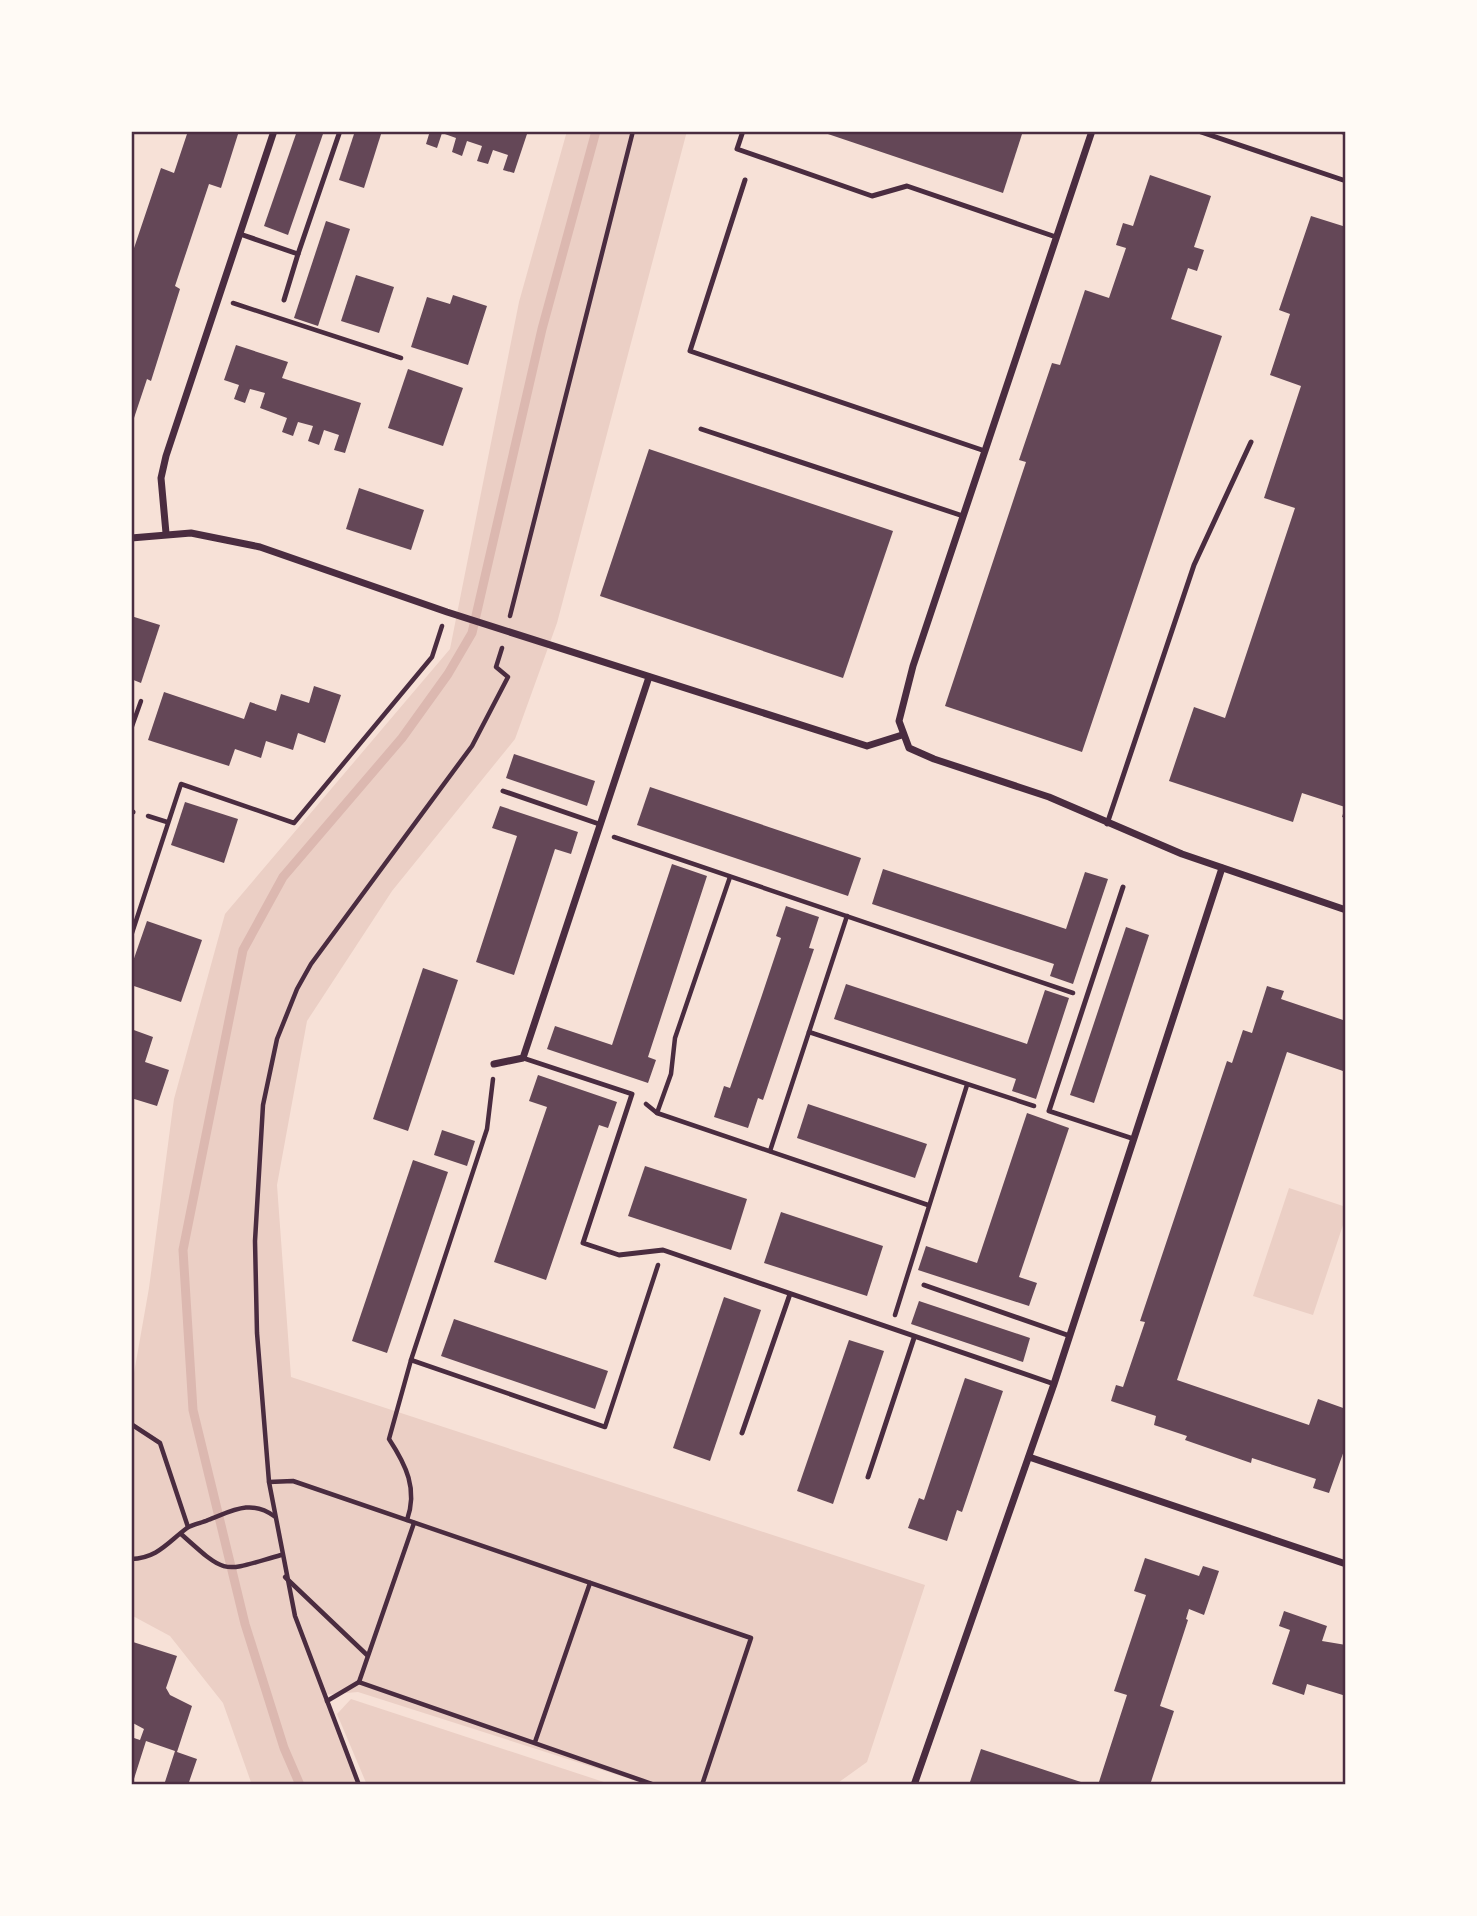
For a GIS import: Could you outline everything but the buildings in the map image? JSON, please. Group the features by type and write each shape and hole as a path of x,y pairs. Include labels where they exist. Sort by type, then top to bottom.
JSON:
{"street":[{"path":"166,533 161,478 166,456 274,131"},
{"path":"1092,131 901,703 902,735 909,748 934,759 1049,797 1107,824 1222,868 1346,910"},
{"path":"131,538 191,533 260,547 447,612 867,746 902,735"},
{"path":"494,1064 523,1058 649,677"},
{"path":"912,1784 1054,1384 1222,868"},
{"path":"1028,1457 1346,1564"}],"lane":[{"path":"284,300 340,131"},
{"path":"743,131 737,149 872,196 907,186 1056,237"},
{"path":"1198,131 1346,181"},
{"path":"1340,131 1346,133"},
{"path":"745,180 690,351 985,451"},
{"path":"240,234 299,254"},
{"path":"701,429 963,516"},
{"path":"1107,824 1194,565 1251,442"},
{"path":"503,791 598,828"},
{"path":"1123,887 1049,1111 1134,1139"},
{"path":"523,1058 632,1094 583,1243 619,1255 663,1250 1054,1384"},
{"path":"924,1285 1070,1336"},
{"path":"742,1433 790,1294"},
{"path":"868,1477 914,1338"}],"path":[{"path":"359,1785 295,1616 285,1577 269,1482 257,1333 255,1216 263,1105 276,1039 286,1008 311,964 398,850 484,726 508,677 496,667 633,131"},
{"path":"218,299 401,358"},
{"path":"131,936 181,785 294,823 432,657 447,612"},
{"path":"131,729 141,701"},
{"path":"598,828 730,877 1086,998"},
{"path":"657,1113 671,1074 675,1038 730,877"},
{"path":"770,1151 848,916"},
{"path":"809,1032 1049,1111"},
{"path":"407,1520 414,1499 403,1461 389,1438 411,1360 487,1129 494,1064"},
{"path":"891,1329 967,1085"},
{"path":"632,1094 657,1113 928,1205"},
{"path":"411,1360 605,1427 663,1250"},
{"path":"131,1424 160,1443 188,1527"},
{"path":"269,1482 293,1481 751,1638 702,1785"},
{"path":"131,1559 150,1556 188,1527 236,1509 262,1507 274,1516"},
{"path":"327,1701 359,1682 414,1523"},
{"path":"181,1534 216,1565 231,1569 281,1555"},
{"path":"285,1577 367,1655"},
{"path":"535,1742 590,1583"},
{"path":"359,1682 655,1785"}],"shaded area":[{"path":"567,131 687,131 557,623 515,739 392,891 307,1021 277,1185 291,1377 925,1585 867,1762 835,1785 649,1785 358,1692 323,1695 361,1785 252,1785 223,1703 170,1636 131,1615 131,1390 149,1288 174,1099 225,914 450,649 519,302"},
{"path":"1289,1188 1346,1207 1346,1216 1313,1315 1253,1296"},
{"path":"351,1699 613,1785 367,1785 337,1714"}],"waterway":[{"path":"300,1785 284,1748 245,1624 193,1410 183,1250 243,950 283,877 402,738 448,674 472,633 542,329 596,131"}]}
